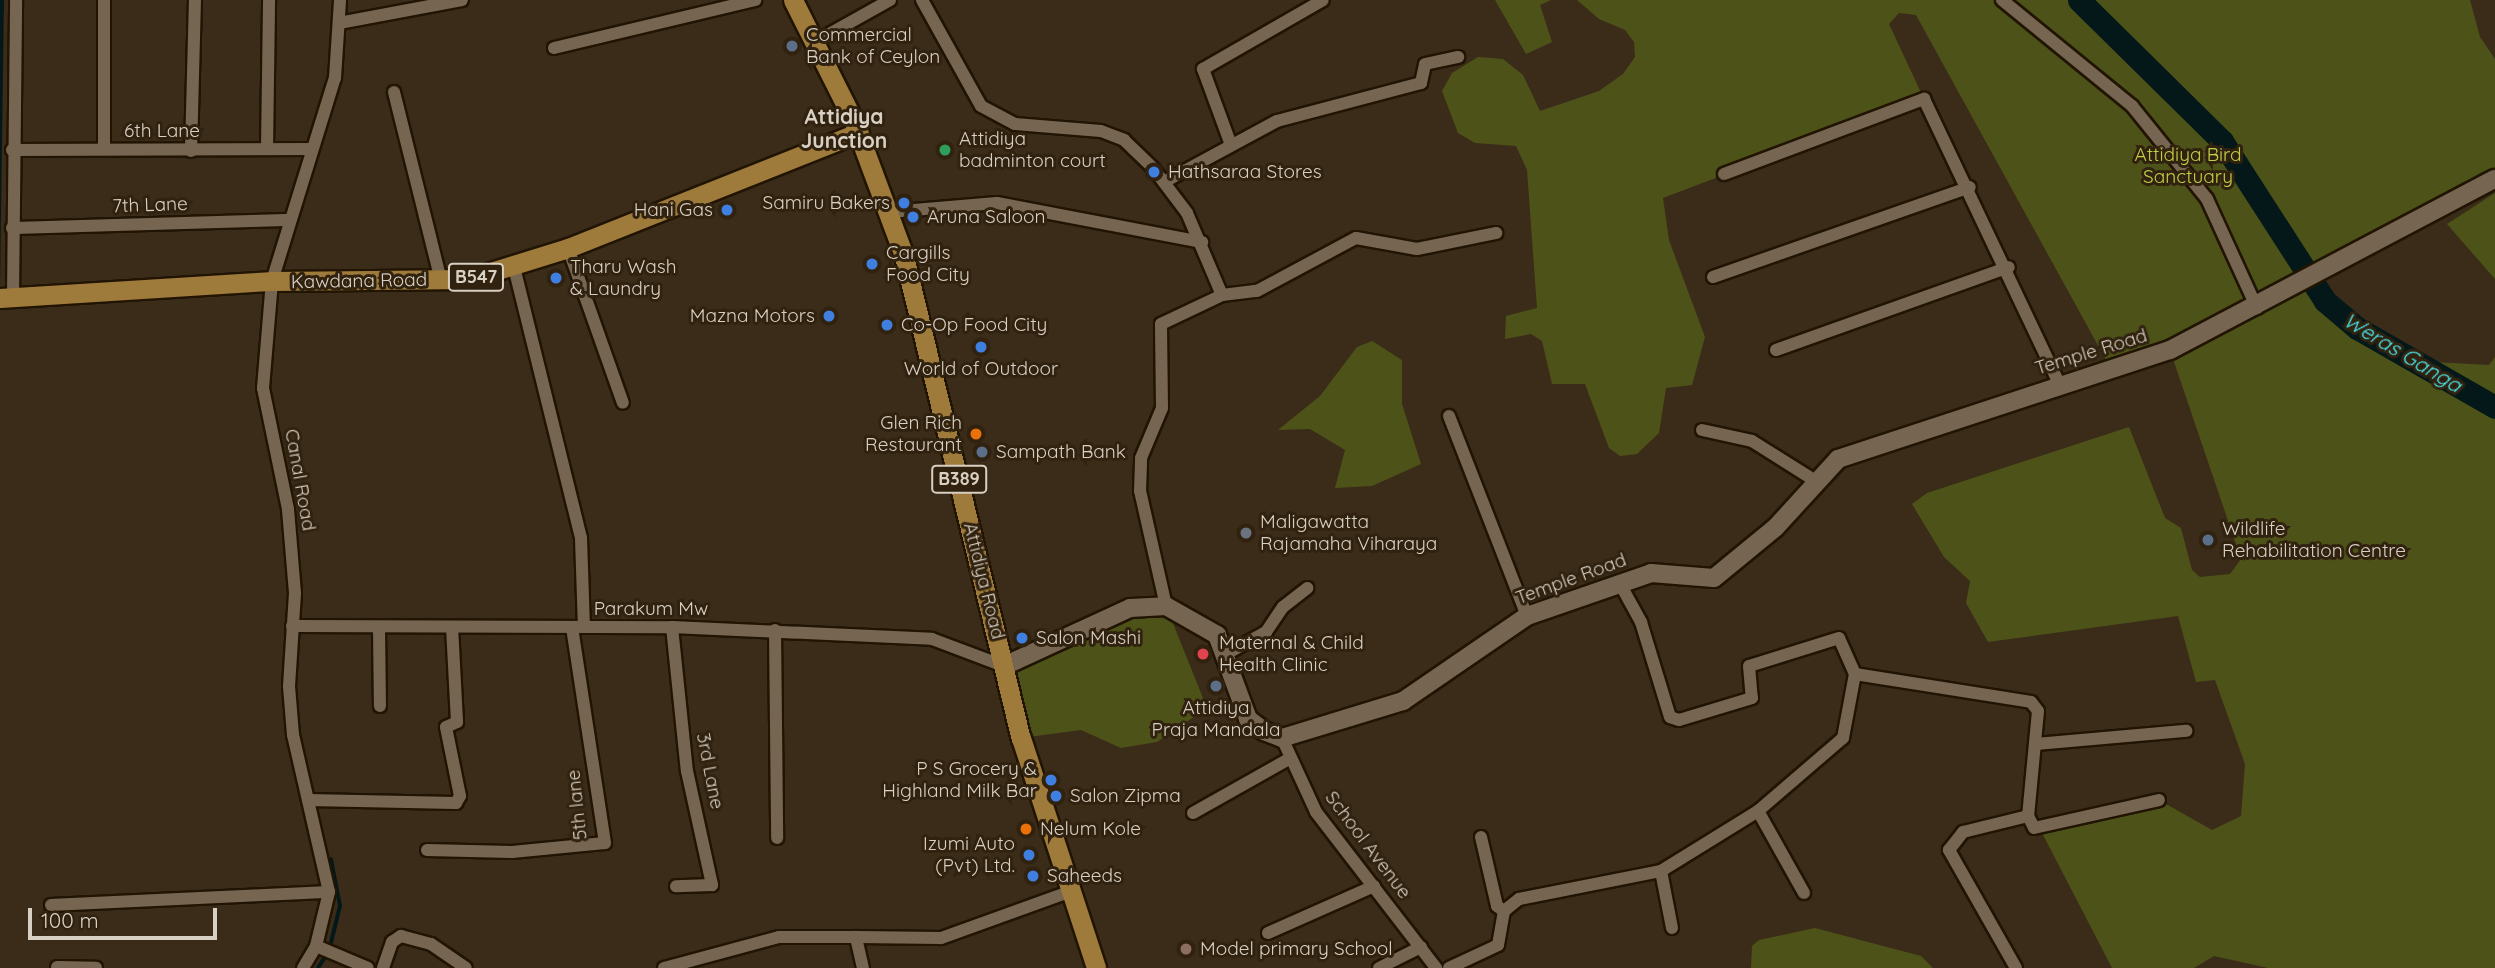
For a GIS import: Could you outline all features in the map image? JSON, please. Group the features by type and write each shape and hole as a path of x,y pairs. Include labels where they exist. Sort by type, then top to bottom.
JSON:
{"main road":[{"name":"Attidiya Road","path":"793,0 859,132 890,212 1004,666 1069,892 1096,968"},
{"name":"Kawdana Road","path":"7,298 272,281 441,280 514,267 859,132"}],"street":[{"path":"7,298 12,228 16,0"},
{"path":"104,0 104,149"},
{"path":"191,150 195,0"},
{"path":"267,149 269,0"},
{"name":"Canal Road","path":"303,968 323,949 329,892 291,711 292,626 288,509 263,388 272,281 288,220 335,78 340,0"},
{"path":"339,23 462,0"},
{"path":"554,48 755,0"},
{"path":"815,42 890,0"},
{"path":"922,0 981,106 1015,124 1101,131 1124,141 1164,182 1202,242 1222,295"},
{"path":"1231,145 1203,69 1323,0"},
{"path":"2002,0 2132,106 2207,199 2262,305"},
{"path":"1164,182 1277,121 1421,83 1425,64 1458,57"},
{"path":"394,92 441,280"},
{"path":"1724,174 1924,99 2009,267 2059,383"},
{"name":"6th Lane","path":"12,150 312,149"},
{"name":"Temple Road","path":"1282,738 1419,695 1486,639 1527,616 1651,573 1714,578 1776,527 1814,480 1857,451 2059,383 2170,350 2391,238 2495,179"},
{"path":"1713,277 1970,187"},
{"path":"890,212 997,203 1202,242"},
{"name":"7th Lane","path":"12,228 288,220"},
{"path":"1166,606 1140,491 1141,458 1162,408 1157,342 1161,324 1222,295 1256,291 1356,238 1417,248 1496,233"},
{"path":"568,248 624,403"},
{"path":"514,267 581,538 578,628"},
{"path":"1776,350 2009,267"},
{"path":"1449,416 1527,616"},
{"path":"1702,430 1752,441 1814,480"},
{"path":"1449,968 1498,946 1504,911 1519,899 1661,871 1758,811 1836,748 1855,674 1839,638 1749,666 1752,698 1679,720 1670,717 1641,622 1619,582"},
{"path":"1226,654 1266,632 1283,607 1307,588"},
{"path":"1004,666 1130,608 1166,606 1217,635 1248,719 1282,738"},
{"name":"Parakum Mw","path":"292,626 672,627 775,630 932,639 1004,666"},
{"name":"3rd Lane","path":"672,627 687,771 712,885 676,886"},
{"path":"379,628 380,706"},
{"path":"308,800 456,803 446,727 457,722 452,628"},
{"name":"5th lane","path":"427,850 512,852 605,843 578,628"},
{"path":"775,630 777,838"},
{"path":"1855,674 2031,702 2038,711 2028,816 2040,829 2159,800"},
{"path":"2036,744 2186,731"},
{"name":"School Avenue","path":"1282,738 1289,759 1316,813 1436,968"},
{"path":"1193,813 1289,759"},
{"path":"1758,811 1804,893"},
{"path":"2016,968 1949,850 1964,832 2028,816"},
{"path":"1481,837 1497,906 1504,911"},
{"path":"1661,871 1672,928"},
{"path":"1268,933 1374,886"},
{"path":"51,905 329,892"},
{"path":"664,968 779,937 941,937 1069,892"},
{"path":"383,968 392,942 401,936 449,954 466,968"},
{"path":"856,937 863,968"},
{"path":"1379,968 1421,947"},
{"path":"323,949 368,968"},
{"path":"57,967 96,968"}],"green space":[{"path":"1495,0 1551,0 1540,5 1552,42 1526,54"},
{"name":"Attidiya Bird Sanctuary","path":"1577,0 2470,0 2480,37 2495,59 2495,179 2309,281 2357,328 2414,361 2489,365 2495,357 2495,968 2268,968 2214,956 2194,968 2112,968 2040,829 2159,800 2212,830 2241,816 2245,764 2215,680 2196,682 2178,616 1988,642 1966,603 1970,581 1944,557 1912,504 1927,493 2129,427 2165,518 2181,528 2192,570 2200,577 2230,574 2241,559 2170,350 2111,369 1916,15 1899,13 1889,24 1924,99 1663,198 1669,240 1705,337 1692,385 1666,388 1659,433 1637,454 1620,456 1609,448 1585,384 1552,384 1542,341 1531,334 1505,339 1506,316 1537,308 1527,170 1516,146 1475,143 1458,133 1442,91 1452,73 1478,57 1503,59 1523,75 1540,111 1599,91 1623,74 1635,57 1634,42 1625,30 1599,19"},
{"path":"2495,193 2495,279 2447,224"},
{"path":"1372,341 1402,360 1402,404 1421,464 1372,486 1335,488 1345,450 1310,429 1278,430 1320,396 1357,347"},
{"path":"1166,606 1207,708 1157,742 1121,748 1081,730 1021,738 1004,666 1085,630"},
{"path":"1815,928 1921,956 1933,968 1751,968 1752,946 1759,940"}],"shaded area":[{"path":"0,0 4,0 0,286"}],"waterway":[{"name":"Weras Ganga","path":"2079,0 2222,141 2325,301 2357,328 2495,407"},
{"path":"330,947 340,906 331,860"},
{"path":"318,968 327,954"}],"place":[{"name":"Commercial Bank of Ceylon","path":"792,46"},
{"name":"Attidiya badminton court","path":"945,150"},
{"name":"Hathsaraa Stores","path":"1154,172"},
{"name":"Samiru Bakers","path":"904,203"},
{"name":"Hani Gas","path":"727,210"},
{"name":"Aruna Saloon","path":"913,217"},
{"name":"Cargills Food City","path":"872,264"},
{"name":"Tharu Wash & Laundry","path":"556,278"},
{"name":"Mazna Motors","path":"829,316"},
{"name":"Co-Op Food City","path":"887,325"},
{"name":"World of Outdoor","path":"981,347"},
{"name":"Glen Rich Restaurant","path":"976,434"},
{"name":"Sampath Bank","path":"982,452"},
{"name":"Maligawatta Rajamaha Viharaya","path":"1246,533"},
{"name":"Wildlife Rehabilitation Centre","path":"2208,540"},
{"name":"Salon Mashi","path":"1022,638"},
{"name":"Maternal & Child Health Clinic","path":"1203,654"},
{"name":"Attidiya Praja Mandala","path":"1216,686"},
{"name":"P S Grocery & Highland Milk Bar","path":"1051,780"},
{"name":"Salon Zipma","path":"1056,796"},
{"name":"Nelum Kole","path":"1026,829"},
{"name":"Izumi Auto (Pvt) Ltd.","path":"1029,855"},
{"name":"Saheeds","path":"1033,876"},
{"name":"Model primary School","path":"1186,949"}],"district":[{"name":"Attidiya Junction","path":"844,128"}]}
